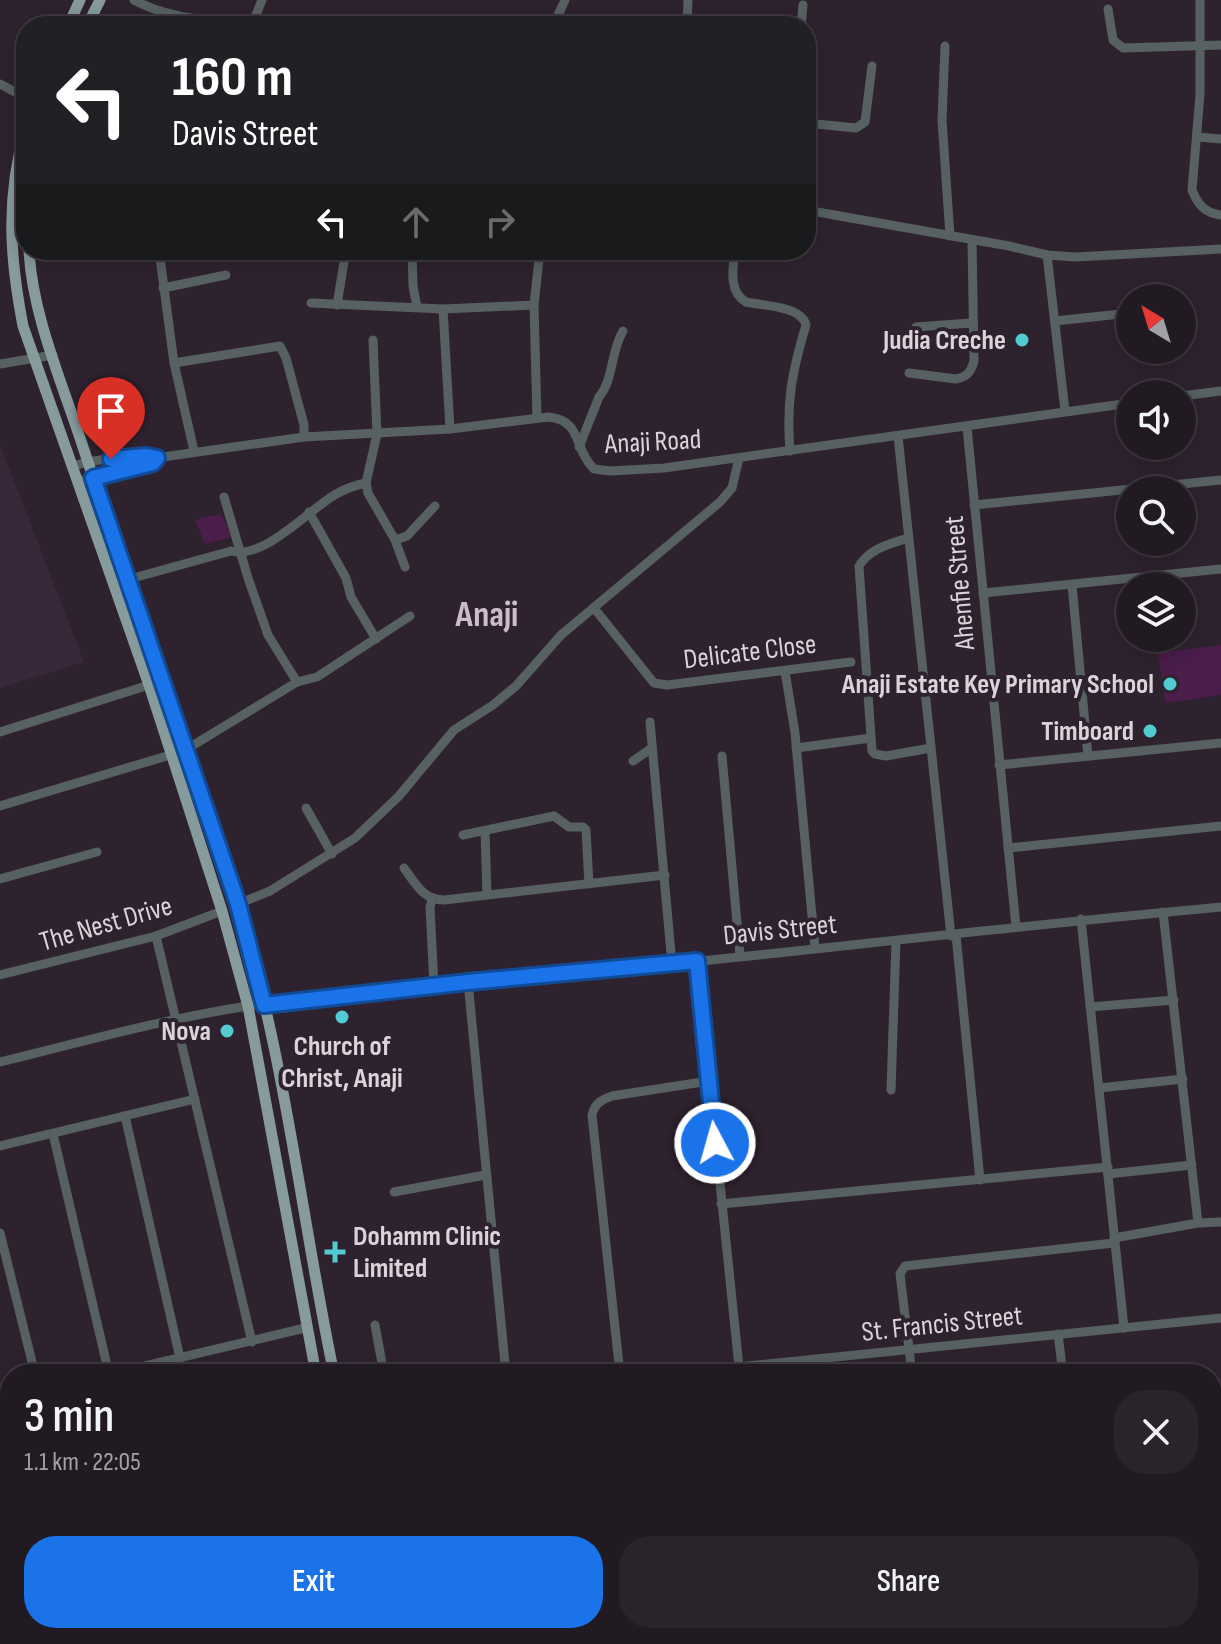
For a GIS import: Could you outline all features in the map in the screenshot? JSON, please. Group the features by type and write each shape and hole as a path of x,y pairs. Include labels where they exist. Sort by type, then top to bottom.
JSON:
{"main road":[{"path":"16,166 12,182 10,229 12,271 23,326 149,685 222,911 248,1006 314,1364"},
{"path":"29,260 30,283 53,355 126,580 187,749 238,904 264,1005 332,1364"}],"street":[{"path":"134,0 150,9 195,16"},
{"path":"1200,0 1198,137 1192,190 1197,204 1210,213 1221,215"},
{"path":"802,16 803,5"},
{"path":"1108,9 1113,40 1123,48 1221,45"},
{"path":"945,46 942,120 950,236"},
{"path":"816,124 862,126 872,66"},
{"path":"1198,137 1221,139"},
{"path":"816,212 1047,255 1136,255 1221,249"},
{"path":"909,373 956,379 967,375 974,361 972,241"},
{"path":"1047,255 1065,411"},
{"path":"160,260 174,363 194,451"},
{"path":"337,305 344,260"},
{"path":"412,260 417,307"},
{"path":"537,418 534,305 539,260"},
{"path":"735,260 734,290 739,298 798,313 806,325 792,374 787,411 790,451"},
{"path":"163,288 226,275"},
{"path":"311,303 443,309 534,305"},
{"path":"443,309 450,429"},
{"path":"1055,321 1116,314"},
{"path":"916,327 971,323"},
{"path":"579,447 599,397 605,391 613,350 623,331"},
{"path":"373,340 377,434 366,483 405,567"},
{"path":"174,363 280,346 292,377 304,437"},
{"path":"0,364 53,355"},
{"path":"1196,394 1221,391"},
{"name":"Anaji Road","path":"73,466 147,456 157,458 304,437 450,429 559,418 569,423 591,467 610,471 664,468 1116,405"},
{"name":"Ahenfie Street","path":"967,427 1016,927"},
{"path":"898,436 980,1180"},
{"name":"Anaji Road","path":"79,481 153,463 157,458"},
{"path":"238,904 270,891 355,838 399,796 454,730 516,686 541,655 720,502 732,488 739,458"},
{"path":"974,505 1221,480"},
{"path":"126,580 231,551 241,553 265,546 336,494 366,483"},
{"path":"224,497 268,635 297,682"},
{"path":"395,540 407,536 435,506"},
{"path":"309,512 346,578 351,597 376,639"},
{"path":"908,538 879,547 864,557 859,566 871,738 875,754 886,756 931,748"},
{"path":"983,593 1221,569"},
{"path":"1072,585 1088,756"},
{"name":"Delicate Close","path":"594,608 654,683 667,685 851,662"},
{"path":"187,749 297,682 317,677 410,616"},
{"path":"785,671 796,748 815,948"},
{"path":"0,732 149,685"},
{"path":"650,722 672,964"},
{"path":"796,748 871,738"},
{"path":"999,765 1221,743"},
{"path":"633,761 652,748"},
{"path":"0,806 170,755"},
{"path":"722,756 740,956"},
{"path":"306,808 332,854"},
{"path":"463,835 554,816 569,827 583,827 586,830 589,884"},
{"path":"1008,848 1221,826"},
{"path":"485,831 487,895"},
{"path":"0,879 97,852"},
{"path":"404,868 425,896 432,900 665,875"},
{"path":"432,900 434,986"},
{"name":"Davis Street","path":"0,1062 176,1019 248,1006 1221,907"},
{"name":"The Nest Drive","path":"0,975 156,936 222,911"},
{"path":"1163,912 1198,1223"},
{"path":"1081,919 1124,1328"},
{"path":"156,936 252,1342"},
{"path":"891,1090 896,941"},
{"path":"697,961 739,1364"},
{"path":"468,982 505,1364"},
{"path":"1090,1007 1174,1000"},
{"path":"1099,1088 1183,1079"},
{"path":"619,1364 592,1115 594,1107 600,1100 612,1096 709,1081"},
{"path":"0,1146 195,1099"},
{"path":"125,1116 180,1358"},
{"path":"53,1134 108,1364"},
{"path":"721,1204 980,1180 1192,1165"},
{"path":"394,1192 485,1175"},
{"path":"911,1364 900,1274 905,1266 1114,1241 1198,1223 1221,1222"},
{"path":"0,1233 33,1364"},
{"name":"St. Francis Street","path":"771,1364 1221,1318"},
{"path":"375,1325 382,1364"},
{"path":"154,1364 305,1328"},
{"path":"1058,1334 1062,1364"}],"shaded area":[{"path":"0,445 84,662 0,688"},
{"path":"221,514 232,537 205,544 195,520"},
{"path":"1221,645 1221,695 1165,703 1158,653 1196,652 1196,648"}],"place":[{"name":"Judia Creche","path":"1022,340"},
{"name":"Anaji Estate Key Primary School","path":"1170,684"},
{"name":"Timboard","path":"1150,731"},
{"name":"Church of Christ, Anaji","path":"342,1017"},
{"name":"Nova","path":"227,1031"},
{"name":"Dohamm Clinic Limited","path":"335,1252"}],"district":[{"name":"Anaji","path":"487,615"}],"route":[{"path":"111,459 157,458 153,463 93,478 238,904 264,1005 697,961 715,1143"}]}
